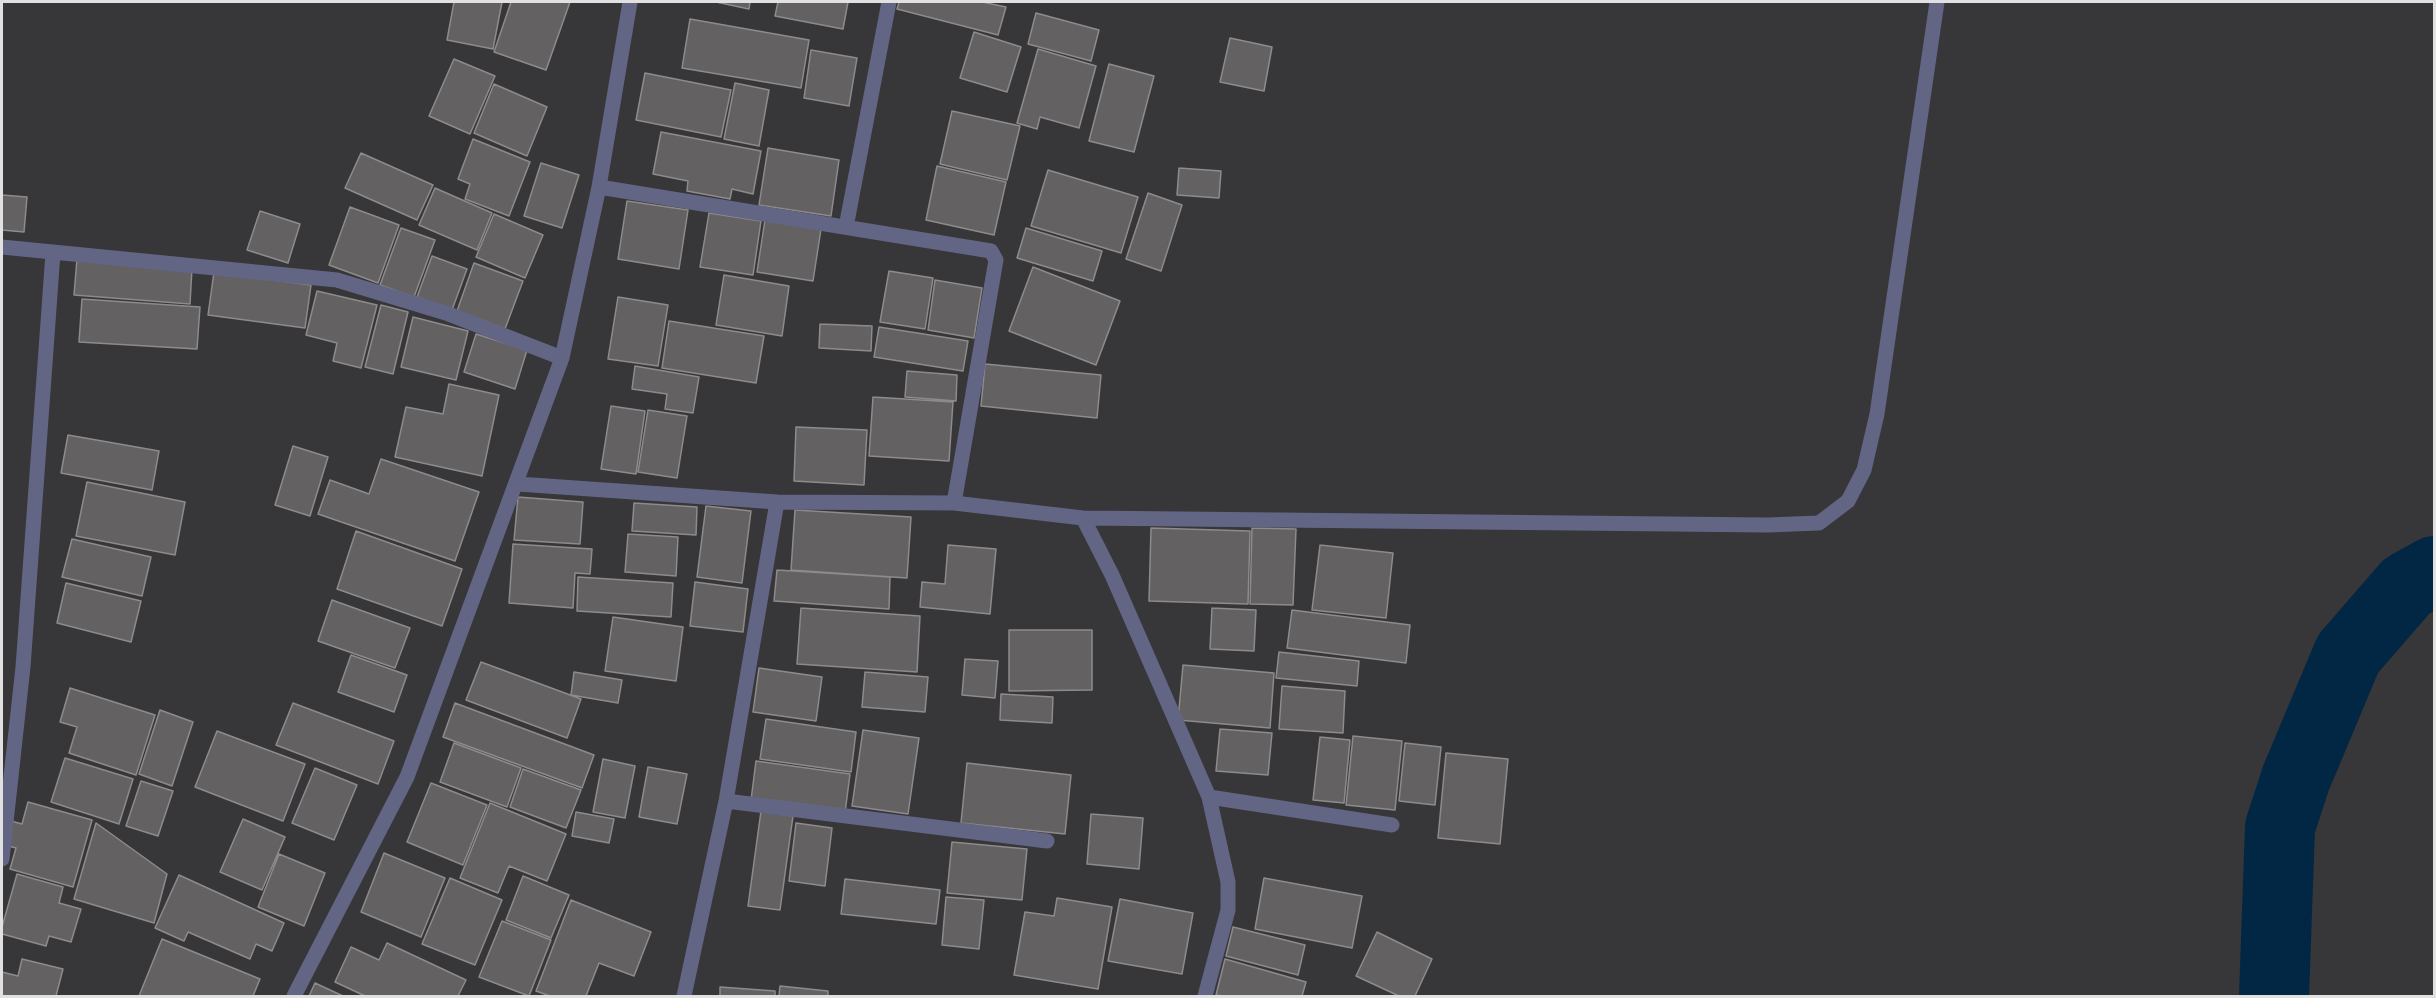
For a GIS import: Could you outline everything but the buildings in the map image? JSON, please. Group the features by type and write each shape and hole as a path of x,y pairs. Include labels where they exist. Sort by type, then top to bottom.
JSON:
{"street":[{"path":"294,996 407,777 518,483 562,358 598,187 630,2"},
{"path":"846,227 889,2"},
{"path":"518,483 777,502 954,503 1083,518 1768,525 1819,523 1848,501 1864,470 1878,414 1937,2"},
{"path":"598,187 991,251 996,260 954,503"},
{"path":"2,247 337,280 446,313 562,358"},
{"path":"2,858 23,667 54,253"},
{"path":"684,996 726,801 777,502"},
{"path":"1083,518 1112,575 1209,797 1227,882 1228,909 1206,996"},
{"path":"1209,797 1392,825"},
{"path":"726,801 1047,841"}],"waterway":[{"path":"2274,996 2280,827 2296,778 2348,654 2407,586 2434,571"}]}
